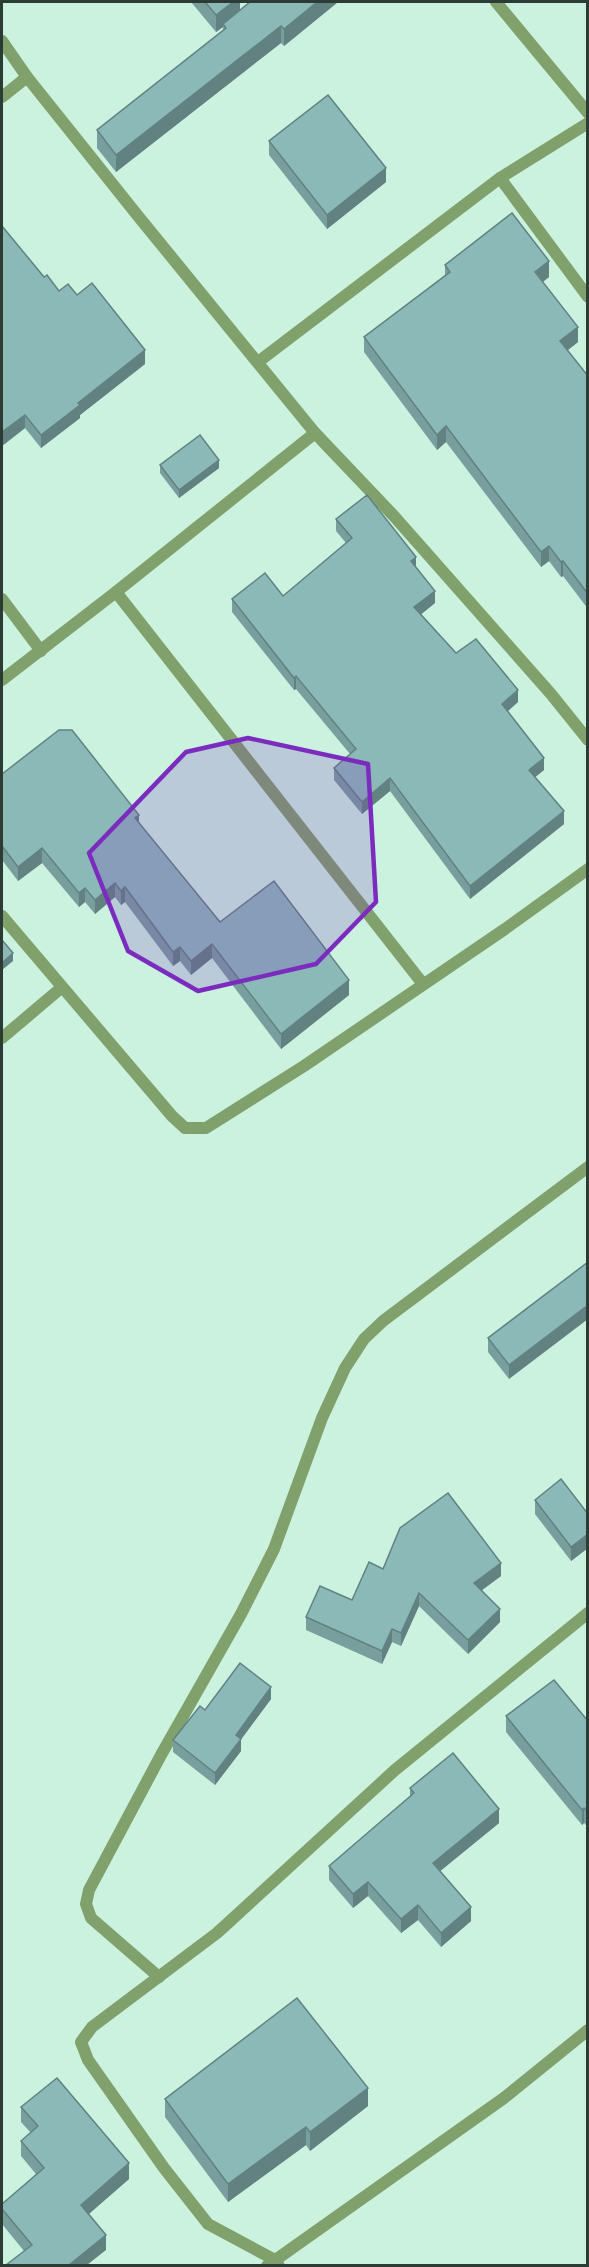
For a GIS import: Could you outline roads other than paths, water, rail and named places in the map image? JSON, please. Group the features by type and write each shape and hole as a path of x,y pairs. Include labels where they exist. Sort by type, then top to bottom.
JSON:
{"street":[{"path":"496,2 588,113"},
{"path":"2,41 27,77 315,433 409,532 551,694 588,740"},
{"path":"2,97 27,77"},
{"path":"258,362 500,178 588,123"},
{"path":"500,178 588,297"},
{"path":"2,680 315,433"},
{"path":"116,592 423,984"},
{"path":"2,599 41,651"},
{"path":"2,916 172,1116 185,1128 206,1128 304,1066 588,869"},
{"path":"2,1038 61,988"},
{"path":"159,1977 91,1918 86,1904 89,1890 264,1568 322,1418 345,1368 364,1340 383,1321 588,1167"},
{"path":"587,1614 395,1770 218,1933 92,2027 81,2042 88,2060 164,2168 208,2224 274,2264 504,2098 588,2030"}]}
